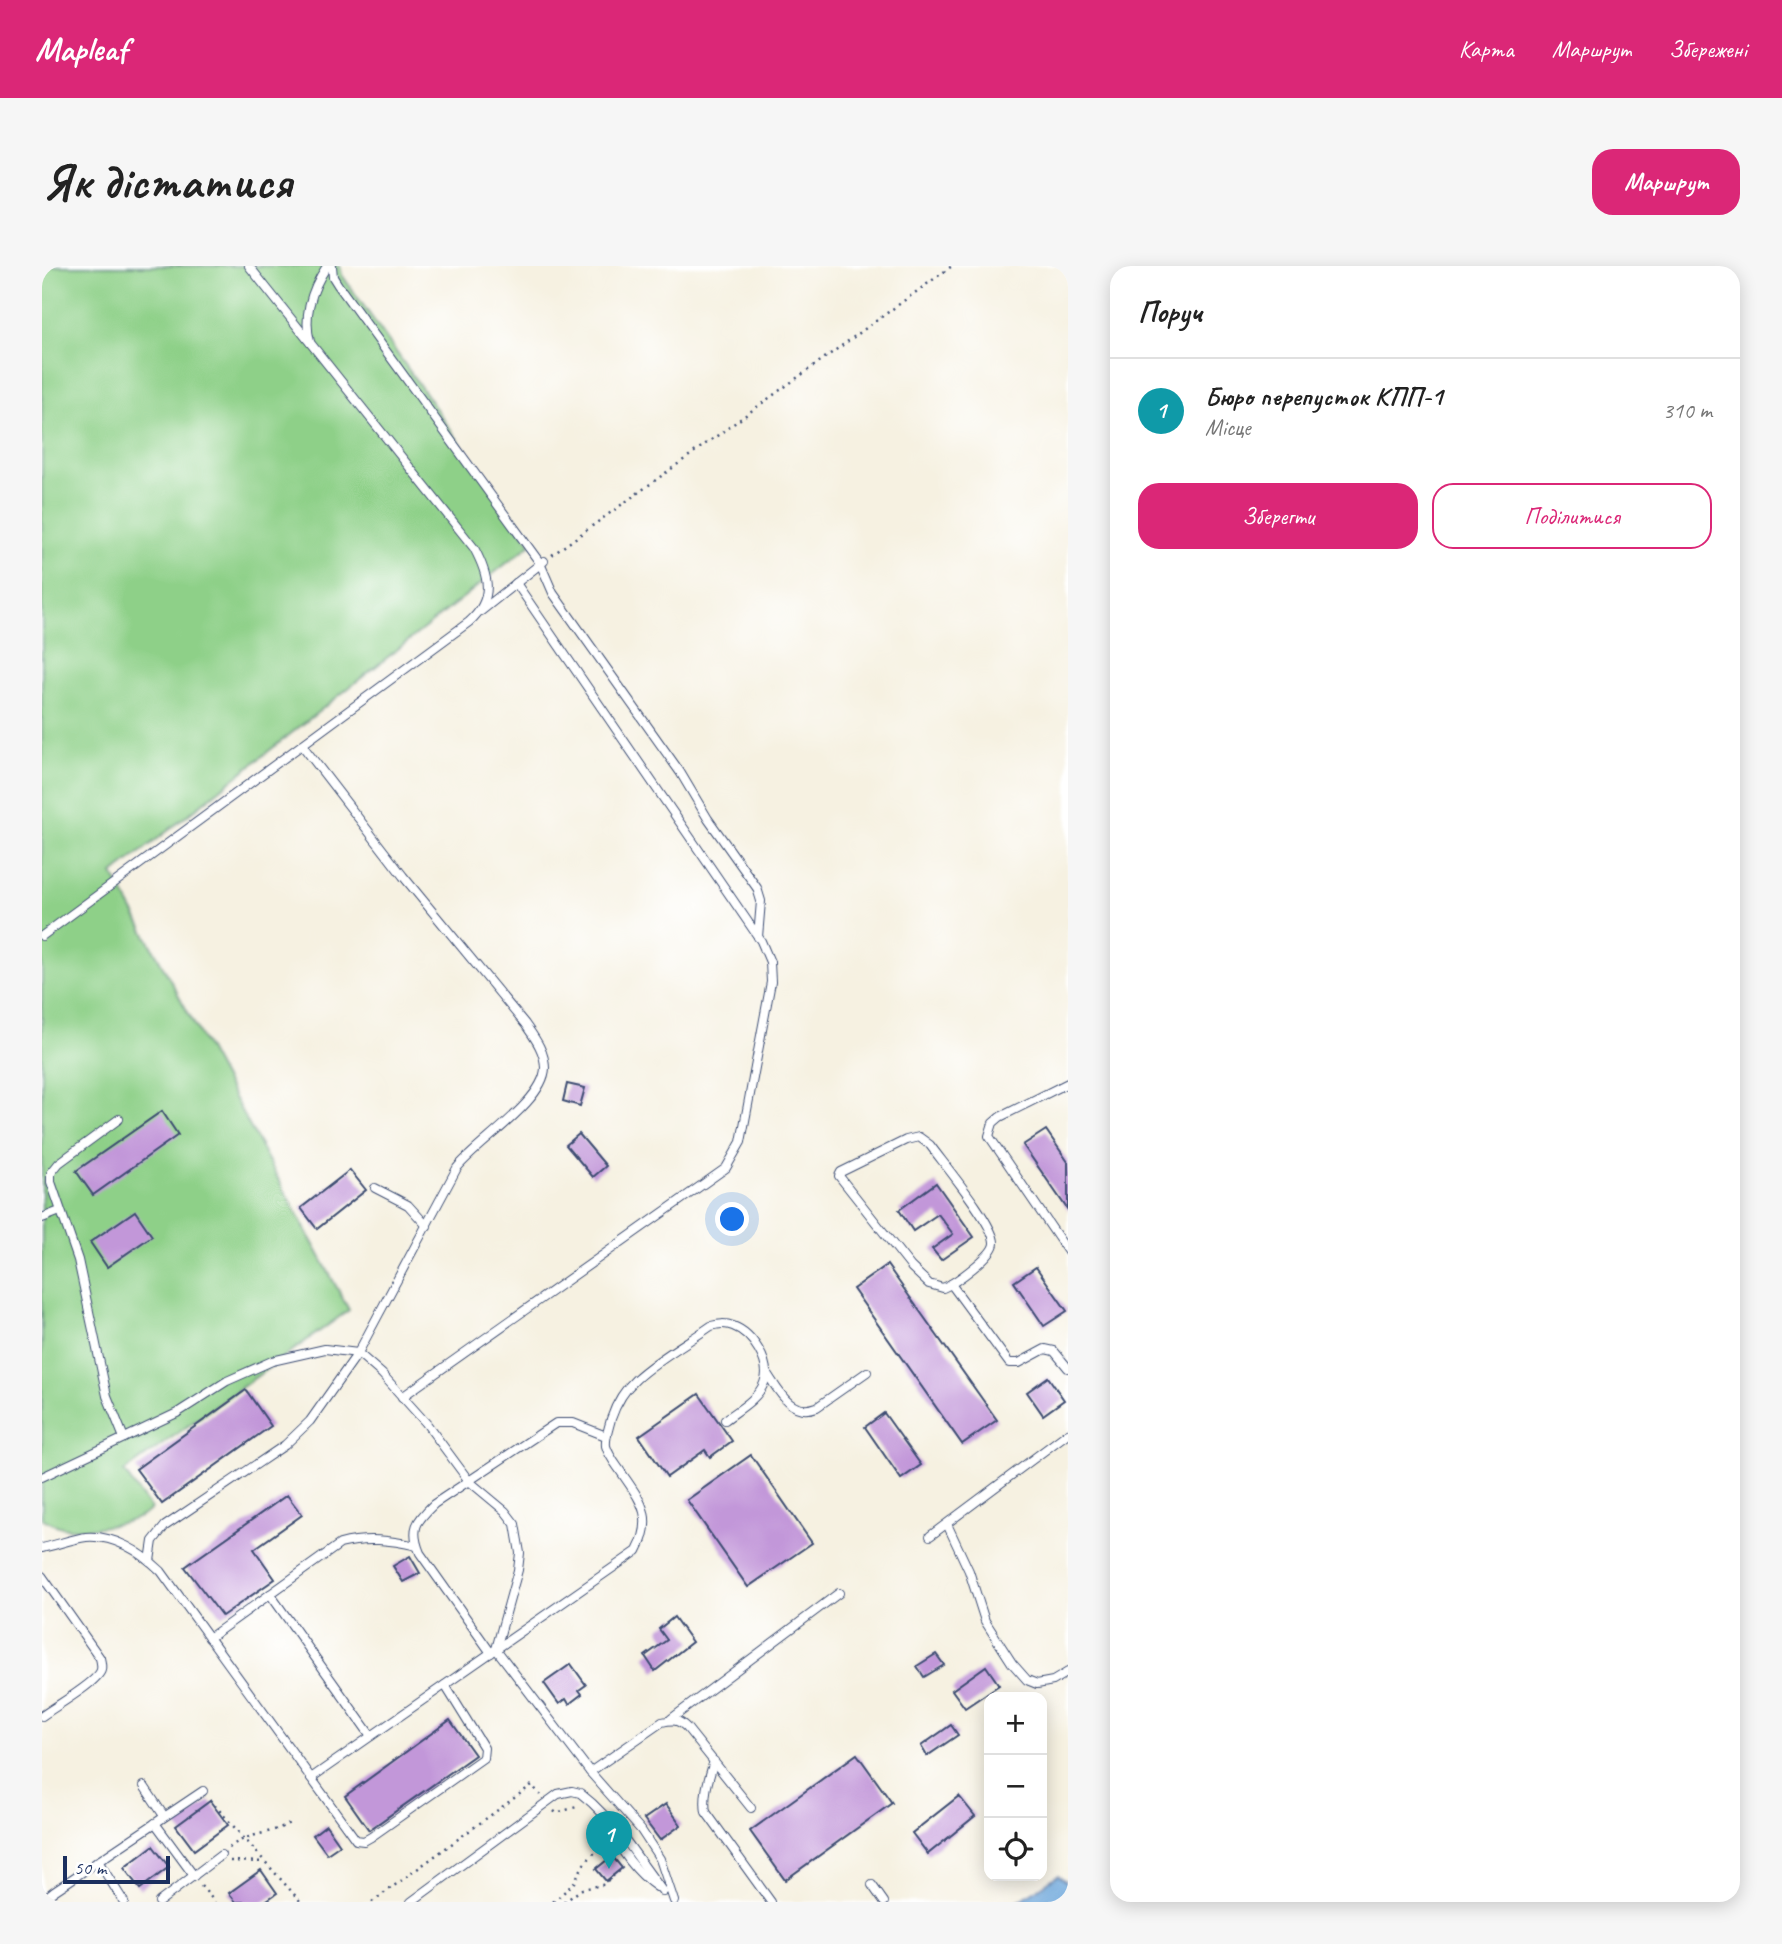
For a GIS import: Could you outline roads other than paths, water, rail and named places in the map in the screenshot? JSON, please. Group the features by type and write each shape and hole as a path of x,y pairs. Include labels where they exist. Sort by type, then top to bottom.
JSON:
{"lane":[{"path":"249,266 474,548 488,582 479,613"},
{"path":"312,346 306,325 307,311 329,266"},
{"path":"329,266 338,285 542,562 553,593 680,772 702,812 757,888 761,901 758,937"},
{"path":"42,936 479,613 542,562"},
{"path":"402,1397 711,1179 732,1160 741,1142 771,982 770,962 758,937 516,583"},
{"path":"150,1561 153,1541 165,1526 295,1437 327,1399 358,1353 448,1184 467,1155 520,1110 538,1088 545,1067 543,1056 525,1024 402,877 302,745"},
{"path":"1068,1083 996,1120 990,1128 989,1136 1068,1252"},
{"path":"118,1119 54,1168 51,1182 73,1239 107,1396 124,1438"},
{"path":"919,1137 926,1141 993,1234 995,1243 990,1254 951,1284 939,1287 923,1279 839,1178 839,1174 906,1140 919,1137"},
{"path":"375,1188 408,1205 427,1226"},
{"path":"42,1218 60,1211"},
{"path":"951,1284 1009,1363 1019,1363 1045,1349 1054,1351 1068,1368"},
{"path":"311,1778 637,1551 645,1536 647,1520 642,1505 612,1459 606,1436 616,1405 636,1379 711,1326 722,1324 733,1326 754,1342 765,1363 766,1372 782,1398 790,1405 808,1410 817,1407 867,1372"},
{"path":"42,1477 177,1413 227,1381 272,1361 325,1349 358,1353 370,1362 402,1397 469,1481 505,1511 515,1524 520,1553 518,1570 494,1651"},
{"path":"725,1420 758,1393 766,1372"},
{"path":"606,1436 573,1423 556,1423 435,1504 422,1516 415,1528 414,1538 417,1546 494,1651 590,1772 641,1830 660,1859 675,1901"},
{"path":"930,1536 1068,1433"},
{"path":"947,1524 969,1571 985,1622 1012,1663 1027,1681 1037,1684 1053,1681 1068,1672"},
{"path":"42,1548 86,1537 125,1545 150,1561 209,1638 351,1836 360,1842 371,1838 483,1758 484,1748 445,1685"},
{"path":"209,1638 340,1544 371,1539 417,1546"},
{"path":"42,1576 102,1664 101,1671 93,1679 42,1716"},
{"path":"270,1594 371,1736"},
{"path":"590,1772 662,1722 671,1719 839,1594"},
{"path":"671,1719 680,1721 751,1808"},
{"path":"714,1761 704,1801 706,1812 771,1902"},
{"path":"144,1786 164,1816"},
{"path":"48,1902 49,1895 54,1891 203,1791"},
{"path":"411,1902 546,1802 558,1794 572,1791 584,1796 616,1827 663,1892 675,1901"},
{"path":"155,1823 194,1876"},
{"path":"159,1902 221,1855"},
{"path":"98,1861 124,1902"},
{"path":"872,1885 884,1902"}],"water":[{"path":"1058,1875 1068,1883 1068,1902 1018,1902"}],"place":[{"name":"Бюро перепусток КПП-1","path":"609,1869"}]}
